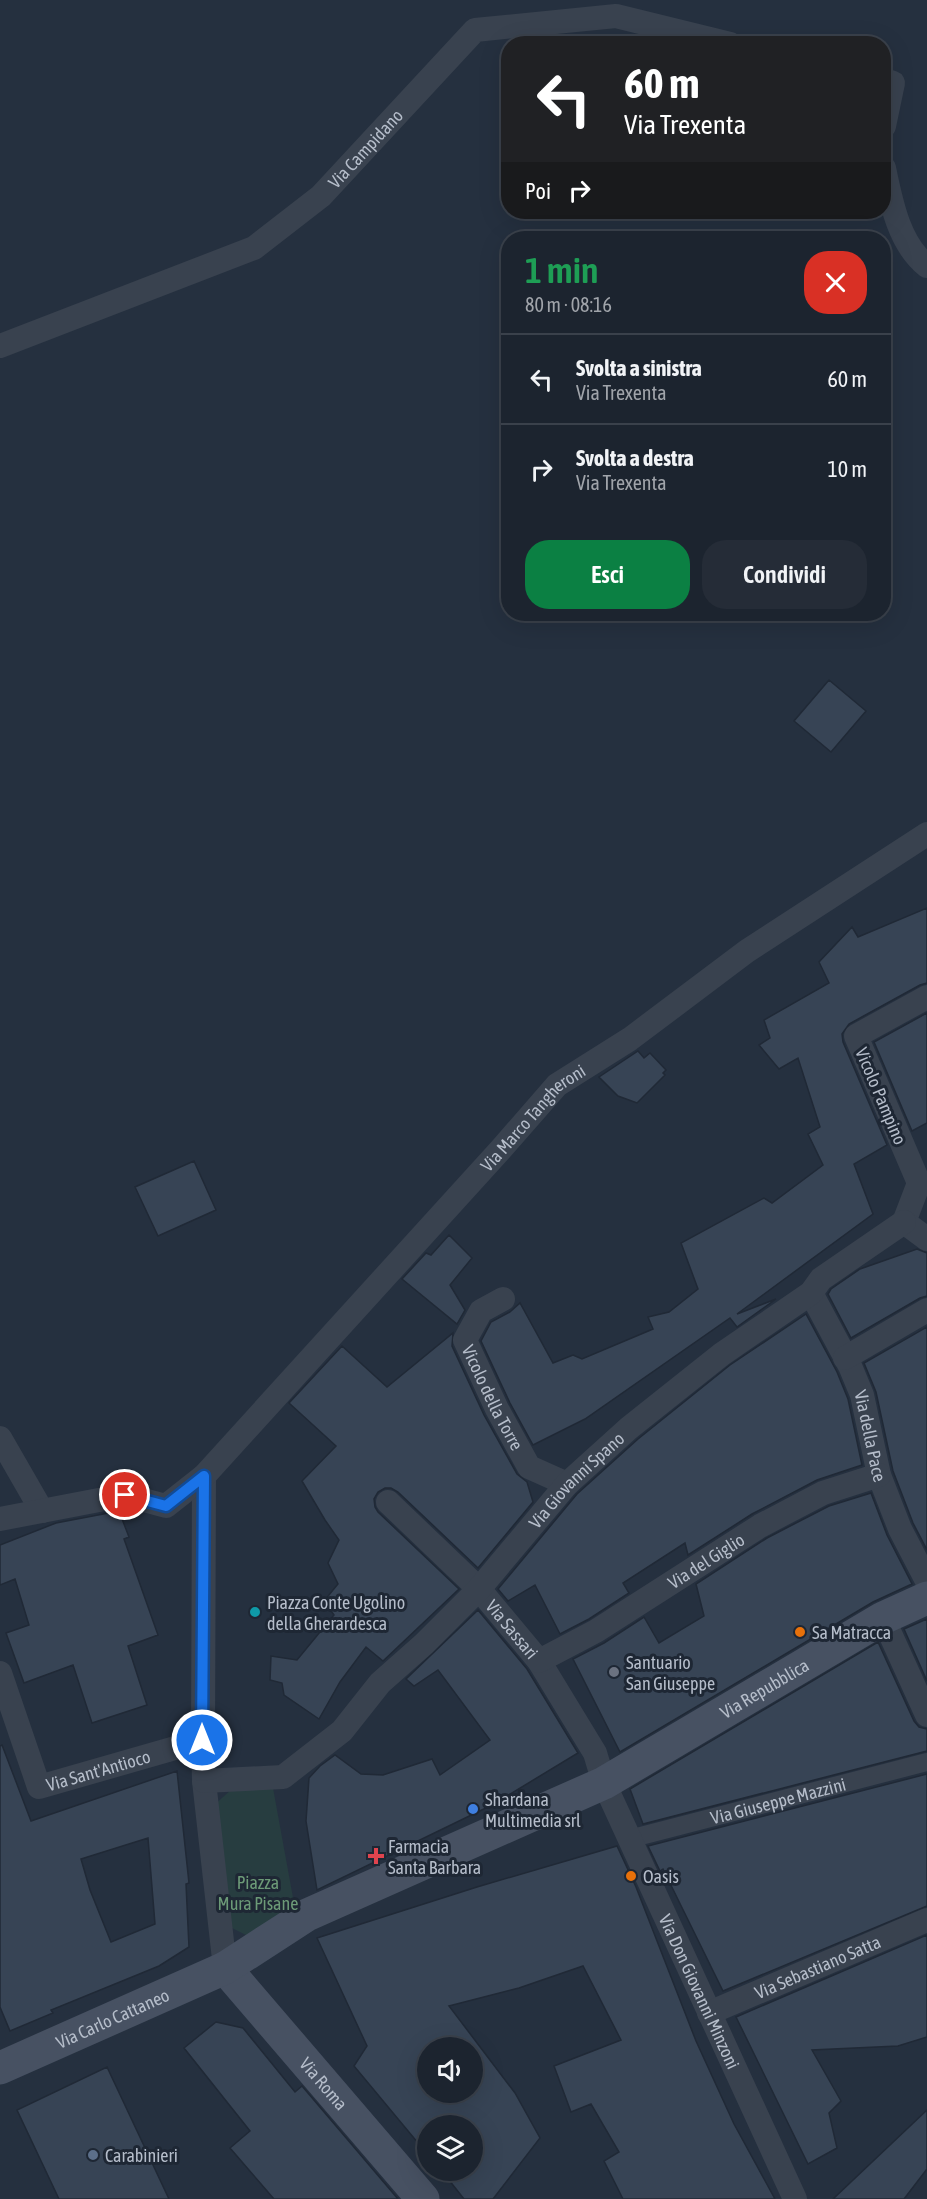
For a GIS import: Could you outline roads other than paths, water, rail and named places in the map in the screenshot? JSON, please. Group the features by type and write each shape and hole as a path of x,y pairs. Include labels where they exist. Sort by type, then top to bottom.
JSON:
{"main road":[{"name":"Via Repubblica","path":"225,1968 307,1915 604,1783 883,1618 927,1598"},
{"name":"Via Carlo Cattaneo","path":"0,2068 225,1968"},
{"name":"Via Roma","path":"225,1968 423,2199"}],"street":[{"name":"Via Campidano","path":"0,346 254,248 321,196 475,30 616,16 697,36"},
{"path":"891,201 914,256 927,267"},
{"name":"Via Marco Tangheroni","path":"42,1511 125,1495 166,1506 204,1476 557,1085 630,1039 747,951 927,834"},
{"name":"Vicolo Pampino","path":"904,1222 923,1181 856,1036 927,997"},
{"path":"904,1222 927,1239"},
{"name":"Via Giovanni Spano","path":"204,1781 283,1777 342,1731 380,1683 424,1644 479,1589 567,1484 629,1428 722,1354 811,1293 821,1279 904,1222"},
{"name":"Via della Pace","path":"811,1293 845,1358 866,1407 879,1475 900,1529 927,1581"},
{"name":"Vicolo della Torre","path":"503,1299 481,1311 465,1340 497,1408 529,1467 567,1484"},
{"path":"845,1358 927,1310"},
{"path":"0,1438 42,1511 0,1519"},
{"name":"Via del Giglio","path":"539,1662 596,1631 760,1526 823,1493 879,1475"},
{"path":"204,1476 202,1740 204,1781 225,1968"},
{"name":"Via Sassari","path":"388,1502 479,1589 539,1662 596,1753 604,1783"},
{"path":"883,1618 927,1715"},
{"name":"Via Sant'Antioco","path":"0,1673 39,1787 202,1740"},
{"name":"Via Giuseppe Mazzini","path":"629,1839 927,1762"},
{"name":"Via Don Giovanni Minzoni","path":"604,1783 795,2199"},
{"name":"Via Sebastiano Satta","path":"709,2013 927,1920"}],"place":[{"name":"Piazza Conte Ugolino della Gherardesca","path":"255,1612"},
{"name":"Sa Matracca","path":"800,1632"},
{"name":"Santuario San Giuseppe","path":"614,1672"},
{"name":"Shardana Multimedia srl","path":"473,1809"},
{"name":"Farmacia Santa Barbara","path":"376,1856"},
{"name":"Oasis","path":"631,1876"},
{"name":"Carabinieri","path":"93,2155"}],"park label":[{"name":"Piazza Mura Pisane","path":"258,1892"}]}
